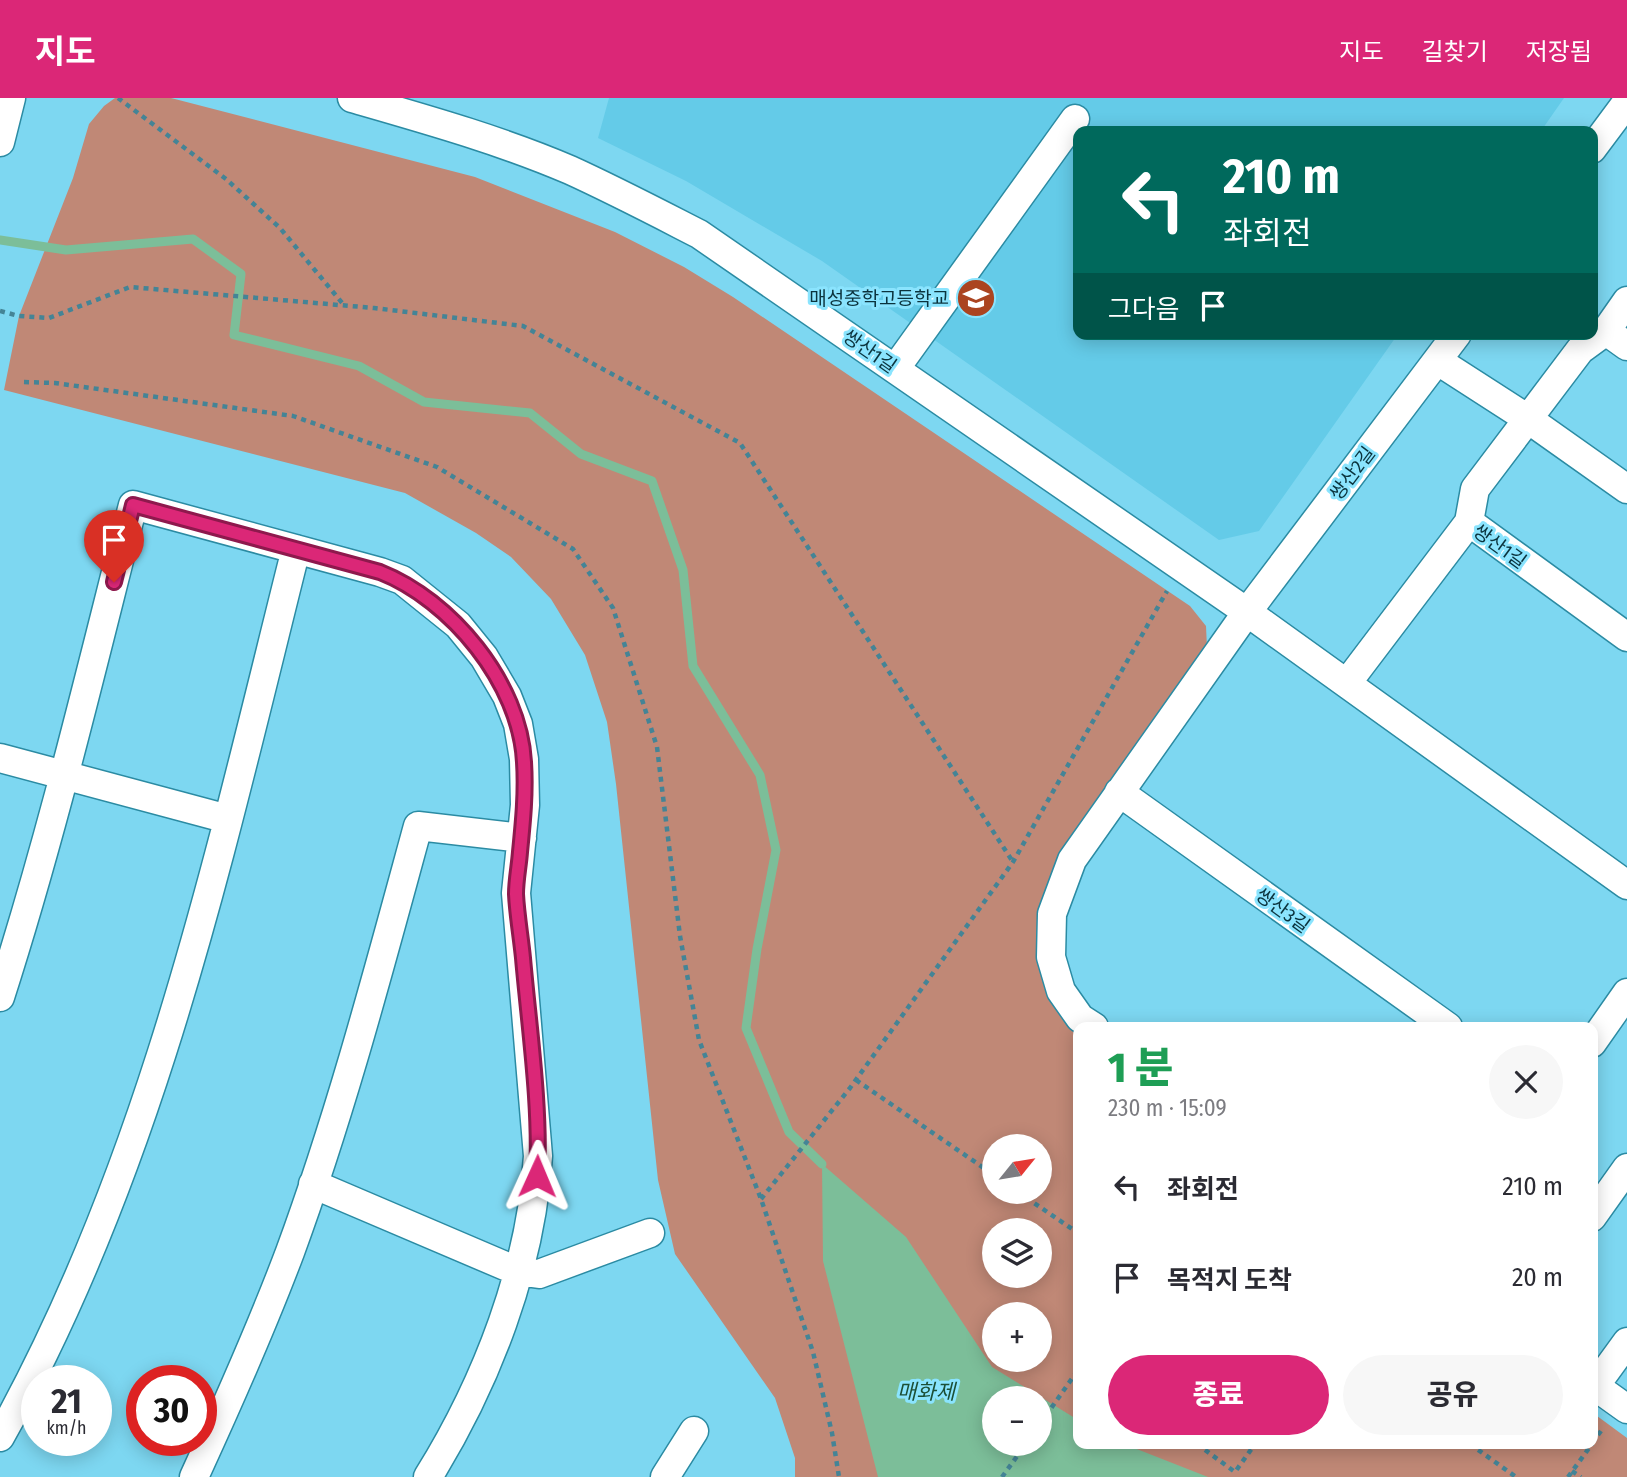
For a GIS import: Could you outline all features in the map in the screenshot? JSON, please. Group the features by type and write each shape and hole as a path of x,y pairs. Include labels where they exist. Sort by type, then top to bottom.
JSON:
{"street":[{"path":"2,136 11,98"},
{"name":"쌍산1길","path":"352,98 508,146 636,201 699,234 1247,612 1627,885"},
{"path":"1598,141 1627,102"},
{"path":"895,369 1075,119"},
{"path":"1469,522 1475,489 1580,350 1616,339 1627,301"},
{"name":"쌍산2길","path":"1247,612 1453,340"},
{"path":"1438,361 1528,419 1627,489"},
{"path":"0,997 24,922 64,776 133,505 402,580 458,625 484,657 507,696 518,724 524,759 524,805 516,893 538,1156 535,1196 501,1325 480,1383 464,1417 428,1477"},
{"name":"쌍산1길","path":"1347,683 1469,522 1627,637"},
{"path":"0,1437 63,1313 122,1172 154,1079 228,819 296,549"},
{"path":"1086,1022 1080,1018 1061,991 1051,957 1052,914 1072,860 1247,612"},
{"path":"0,758 228,819"},
{"name":"쌍산3길","path":"1119,792 1441,1022"},
{"path":"194,1477 289,1253 313,1184 384,951 418,826 522,838"},
{"path":"1598,1034 1627,993"},
{"path":"1598,1209 1627,1168"},
{"path":"313,1184 517,1272 539,1274 650,1233"},
{"path":"1598,1380 1627,1342"},
{"path":"1598,1390 1618,1414"},
{"path":"665,1477 694,1431"}],"path":[{"path":"118,98 226,178 280,228 343,305"},
{"path":"0,311 19,316 49,318 130,287 343,305 523,326 740,443 1013,862"},
{"path":"839,1477 832,1433 813,1352 761,1199 856,1080 1013,862 1181,566"},
{"path":"856,1080 982,1167"},
{"path":"1036,1204 1073,1230"},
{"path":"1052,1407 1073,1377"},
{"path":"1598,1436 1618,1414"},
{"path":"1204,1449 1235,1472 1251,1449"},
{"path":"1477,1449 1516,1477"},
{"path":"1568,1477 1588,1449"},
{"path":"1002,1477 1017,1456"},
{"path":"1573,1471 1581,1477"}],"shaded area":[{"path":"115,98 171,98 475,177 615,232 684,267 733,297 1190,606 1206,626 1207,648 1041,904 1036,937 1058,1012 1073,1028 1073,1449 1598,1449 1598,1417 1627,1438 1627,1477 795,1477 795,1458 775,1398 675,1254 658,1180 607,722 585,655 551,599 511,557 476,533 405,493 4,390 19,316 73,178 89,124 104,106"},
{"name":"매성중학고등학교","path":"609,98 1564,98 1544,126 1073,126 1073,340 1394,340 1259,531 1219,540 822,261 686,181 598,138"}],"water":[{"name":"매화제","path":"822,1164 906,1237 982,1352 982,1372 1000,1372 1023,1386 982,1386 982,1456 1052,1456 1052,1404 1073,1417 1073,1449 1137,1449 1208,1477 878,1477 823,1261"}],"waterway":[{"path":"0,240 66,250 193,239 241,274 234,335 359,366 424,402 530,413 581,454 652,481 683,570 693,666 760,775 776,850 757,949 746,1028 789,1132 822,1164"}],"place":[{"name":"매성중학고등학교","path":"976,298"}],"route":[{"path":"114,582 133,505 402,580 458,625 484,657 507,696 518,724 524,759 524,805 516,893 537,1123 537,1176"}]}
